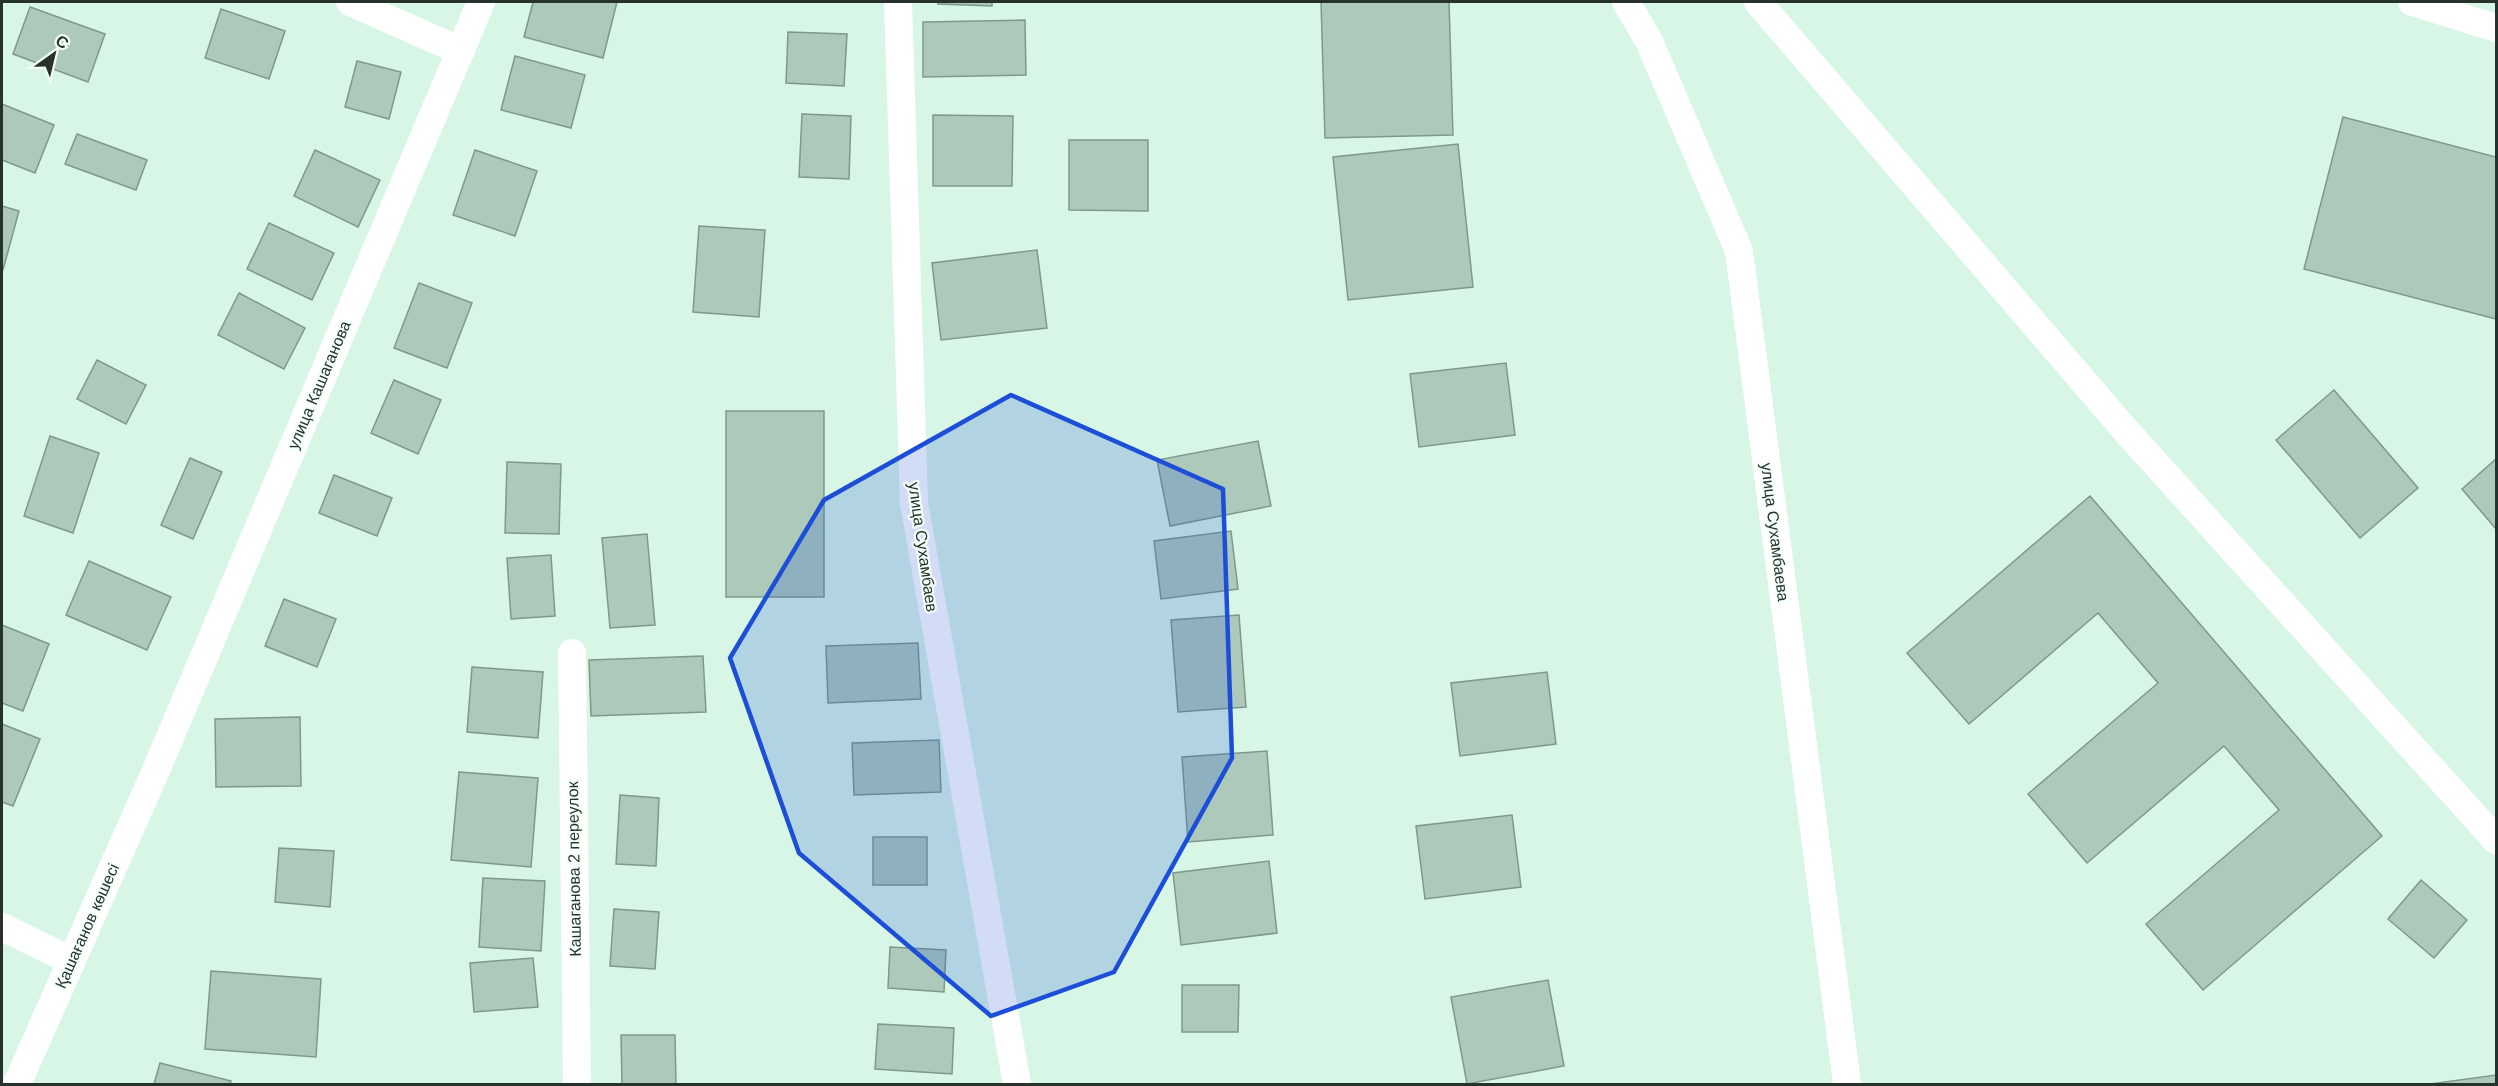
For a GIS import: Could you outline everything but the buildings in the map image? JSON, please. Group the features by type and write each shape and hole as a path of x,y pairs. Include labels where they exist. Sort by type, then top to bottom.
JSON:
{"street":[{"path":"350,2 461,51"},
{"name":"улица Кашаганова","path":"157,768 481,2"},
{"name":"улица Сухамбаев","path":"898,2 914,503 1017,1084"},
{"name":"улица Сухамбаева","path":"1626,2 1648,40 1739,250 1847,1084"},
{"path":"1758,2 2127,432 2496,840"},
{"path":"2412,2 2496,28"},
{"name":"Кашаганова 2 переулок","path":"572,653 577,1084"},
{"name":"Қашағанов көшесі","path":"17,1084 157,768"},
{"path":"2,927 72,961"}],"highlighted area":[{"path":"1011,395 1223,489 1232,758 1114,972 991,1016 799,853 730,658 824,500"}]}
